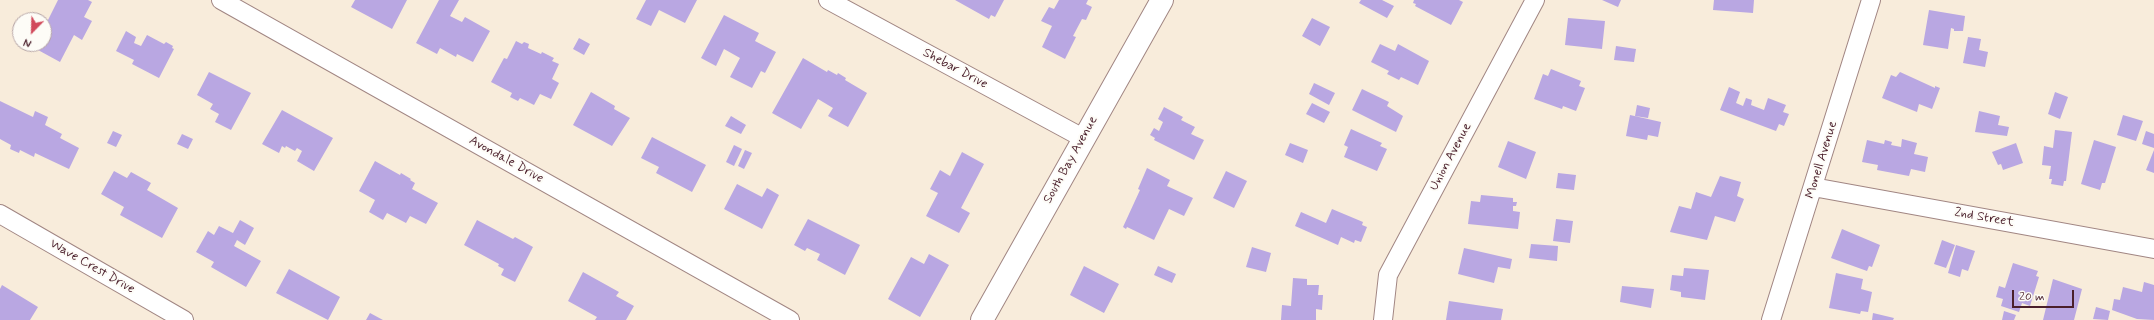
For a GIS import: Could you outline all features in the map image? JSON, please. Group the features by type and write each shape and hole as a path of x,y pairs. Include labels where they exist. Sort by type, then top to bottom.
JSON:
{"street":[{"name":"Avondale Drive","path":"221,0 790,320"},
{"name":"Shebar Drive","path":"828,0 1083,138"},
{"name":"South Bay Avenue","path":"982,320 1162,0"},
{"name":"Union Avenue","path":"1383,320 1388,275 1535,0"},
{"name":"Monell Avenue","path":"1772,320 1871,0"},
{"name":"2nd Street","path":"1813,187 2154,249"},
{"name":"Wave Crest Drive","path":"0,214 184,320"}],"building":[{"path":"58,0 88,0 92,2 84,17 92,21 82,40 74,35 60,62 42,52 52,52 52,12"},
{"path":"355,0 407,0 392,29 351,7"},
{"path":"439,0 459,0 450,16 462,22 465,17 490,31 473,62 457,54 456,57 440,48 437,54 416,43"},
{"path":"646,0 697,0 685,23 659,10 651,26 636,19"},
{"path":"955,0 1004,0 995,17 991,15 989,19"},
{"path":"1059,0 1088,0 1086,4 1092,7 1086,20 1082,19 1073,36 1076,37 1065,59 1042,47 1052,26 1041,21 1049,7 1054,9"},
{"path":"1361,0 1382,0 1394,6 1387,18 1359,3"},
{"path":"1414,0 1459,0 1463,2 1451,25 1415,6 1416,4 1413,3"},
{"path":"1602,0 1621,0 1618,7"},
{"path":"1714,0 1754,0 1753,13 1713,10"},
{"path":"1929,10 1965,16 1963,31 1954,31 1954,29 1951,28 1948,49 1923,45"},
{"path":"724,15 759,33 755,41 776,52 765,73 761,71 752,88 730,77 740,58 724,49 716,66 701,58"},
{"path":"1312,18 1330,27 1320,46 1302,36"},
{"path":"1568,18 1605,21 1602,49 1565,45"},
{"path":"126,31 136,37 134,43 141,46 147,35 164,44 166,42 173,46 172,48 174,49 159,78 132,64 134,60 116,51"},
{"path":"1968,37 1981,39 1979,50 1988,52 1985,67 1963,63"},
{"path":"579,38 590,44 584,55 573,49"},
{"path":"516,41 522,44 524,42 529,44 528,48 541,54 542,52 554,58 552,61 559,64 552,79 559,83 551,99 540,94 534,105 520,98 518,101 510,97 512,93 491,82 504,58 507,59"},
{"path":"1380,44 1395,51 1398,44 1429,61 1418,85 1401,77 1399,80 1387,74 1389,71 1371,62"},
{"path":"1616,46 1636,49 1634,62 1614,60"},
{"path":"803,58 827,72 828,70 837,75 838,73 846,78 845,80 867,93 848,127 828,116 833,108 818,99 801,129 772,113"},
{"path":"1551,69 1581,81 1579,86 1585,88 1576,111 1563,106 1562,109 1534,99 1543,74 1548,76"},
{"path":"209,72 251,93 231,130 215,122 219,114 210,109 213,104 197,95"},
{"path":"1900,72 1935,88 1935,86 1940,88 1932,109 1919,104 1917,112 1882,98 1891,75 1896,77"},
{"path":"1314,83 1335,93 1329,105 1309,94"},
{"path":"1729,87 1740,92 1736,103 1743,106 1746,98 1752,100 1751,105 1764,110 1768,98 1786,105 1783,112 1789,114 1784,126 1779,124 1776,131 1720,110"},
{"path":"1362,89 1389,102 1387,106 1403,116 1396,132 1352,110"},
{"path":"591,92 615,106 614,109 630,118 612,146 573,125"},
{"path":"2055,92 2068,97 2060,119 2048,114"},
{"path":"0,101 33,117 35,111 48,117 45,125 62,134 60,138 79,148 69,169 35,153 34,157 20,150 19,153 10,149 11,145 0,139"},
{"path":"1312,103 1330,112 1324,123 1306,114"},
{"path":"1637,105 1650,108 1648,118 1635,116"},
{"path":"1164,107 1183,117 1181,120 1195,127 1191,134 1204,140 1194,160 1154,140 1155,138 1150,135 1154,128 1159,131 1163,122 1158,119"},
{"path":"282,110 333,138 314,171 297,161 302,151 297,148 295,151 286,146 285,148 282,146 279,153 262,144"},
{"path":"1979,111 2000,116 1998,125 2009,127 2007,136 1975,132"},
{"path":"1630,115 1661,122 1658,137 1648,135 1647,140 1626,136"},
{"path":"2123,115 2143,121 2136,141 2117,135"},
{"path":"731,116 746,125 741,134 725,126"},
{"path":"1351,129 1382,143 1380,146 1387,149 1377,171 1344,157 1348,147 1344,145"},
{"path":"2055,130 2072,132 2066,181 2064,181 2063,186 2051,184 2052,179 2049,179 2051,166 2042,165 2044,146 2053,148"},
{"path":"113,131 122,135 116,147 107,143"},
{"path":"2146,131 2154,134 2154,148 2142,144"},
{"path":"182,134 193,139 188,149 177,144"},
{"path":"652,137 706,165 692,192 656,173 659,167 641,158"},
{"path":"1902,139 1917,143 1914,154 1928,157 1925,172 1911,169 1909,176 1877,170 1878,165 1862,162 1867,140 1884,144 1885,140 1892,142 1891,145 1901,147"},
{"path":"2094,140 2116,147 2105,183 2102,183 2100,190 2081,184"},
{"path":"1508,141 1536,152 1526,179 1498,167"},
{"path":"1290,143 1308,150 1303,163 1285,155"},
{"path":"2016,143 2023,163 2003,170 2001,164 1998,165 1992,152"},
{"path":"734,145 742,149 734,166 726,162"},
{"path":"745,150 752,153 744,169 738,166"},
{"path":"2154,150 2154,173 2146,170"},
{"path":"962,152 984,164 961,208 970,213 959,233 926,216 938,193 930,189 940,170 950,176"},
{"path":"375,161 400,175 401,173 411,179 410,180 415,183 412,189 438,203 426,224 410,216 406,223 387,213 383,220 369,212 375,200 359,191"},
{"path":"1147,168 1170,180 1167,186 1193,198 1184,216 1169,209 1154,240 1127,227 1126,229 1123,227 1140,190 1138,189"},
{"path":"114,171 127,178 131,172 151,183 147,190 178,208 162,238 120,215 124,207 101,194"},
{"path":"1226,171 1247,181 1234,208 1213,198"},
{"path":"1558,173 1576,175 1574,190 1556,188"},
{"path":"1720,176 1741,182 1737,196 1744,199 1735,222 1715,216 1707,240 1670,232 1679,206 1691,209 1696,192 1711,197"},
{"path":"737,184 762,197 767,188 779,195 762,229 724,209"},
{"path":"1481,195 1513,198 1513,202 1517,202 1516,206 1513,206 1513,211 1520,212 1518,229 1468,224 1471,201 1480,202"},
{"path":"1332,209 1363,222 1362,225 1367,227 1361,242 1355,240 1354,243 1341,237 1338,245 1295,226 1301,212 1326,223"},
{"path":"808,219 860,245 845,275 817,260 820,254 807,248 805,251 794,245"},
{"path":"1556,219 1573,221 1570,243 1553,241"},
{"path":"240,220 254,228 245,245 237,240 234,246 261,261 246,287 211,267 214,262 196,252 208,231 214,235 219,226 233,233"},
{"path":"477,220 513,239 515,237 533,247 515,282 501,275 504,269 498,266 499,264 464,245"},
{"path":"1842,229 1880,245 1872,267 1869,266 1867,271 1831,258"},
{"path":"1942,240 1955,245 1946,268 1934,264"},
{"path":"1531,244 1558,246 1557,261 1529,258"},
{"path":"1956,245 1975,251 1968,271 1962,269 1960,277 1948,273"},
{"path":"1252,247 1271,253 1266,272 1246,267"},
{"path":"1464,248 1512,259 1510,269 1498,267 1494,283 1458,274"},
{"path":"929,254 949,265 920,317 888,299 911,257 924,264"},
{"path":"2013,263 2038,271 2036,276 2039,277 2030,306 2022,303 2019,312 2001,306 2003,299 1996,297 1999,286 2005,288"},
{"path":"1084,266 1119,284 1104,313 1070,295"},
{"path":"1158,266 1176,274 1172,283 1154,275"},
{"path":"1684,268 1709,270 1705,300 1681,297 1681,292 1670,290 1672,275 1683,276"},
{"path":"289,269 340,297 328,320 276,293"},
{"path":"583,272 619,292 616,296 634,306 626,320 595,320 597,317 568,301"},
{"path":"1836,273 1863,279 1861,289 1872,292 1868,312 1861,311 1860,314 1829,308"},
{"path":"1293,278 1307,279 1307,285 1319,285 1318,295 1323,295 1322,310 1316,309 1316,320 1281,320 1282,305 1291,306"},
{"path":"2053,279 2082,289 2074,320 2043,320"},
{"path":"2144,282 2154,285 2154,320 2137,319 2112,310 2114,299 2120,300 2123,287 2142,292"},
{"path":"2,285 38,307 30,320 0,320 0,289"},
{"path":"1622,286 1654,289 1651,308 1620,302"},
{"path":"1449,301 1503,309 1501,320 1446,320"},
{"path":"2096,307 2110,311 2108,320 2093,319"},
{"path":"2004,311 2016,315 2014,320 2002,320"},
{"path":"370,313 383,320 366,320"},
{"path":"1873,313 1894,318 1893,320 1872,320"}]}
